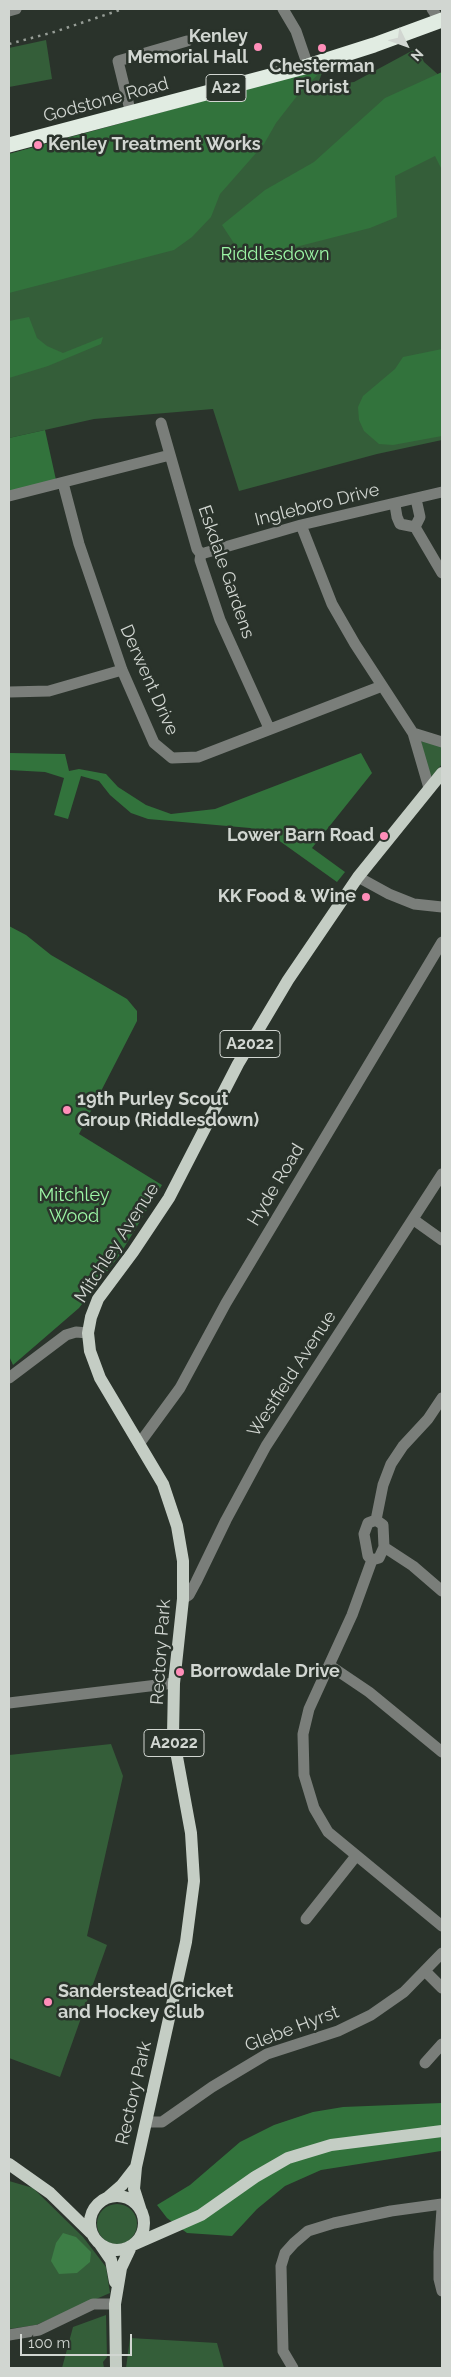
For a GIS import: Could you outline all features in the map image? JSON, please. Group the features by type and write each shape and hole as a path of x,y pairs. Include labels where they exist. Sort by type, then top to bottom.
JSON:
{"highway":[{"name":"Godstone Road","path":"9,145 308,66 374,45 438,16"}],"main road":[{"name":"Mitchley Avenue","path":"88,1333 90,1317 98,1299 133,1252 169,1198 242,1056 288,980 358,877 442,774"},
{"name":"Rectory Park","path":"88,1333 90,1351 100,1378 163,1484 177,1526 183,1561 183,1599 174,1683 173,1735 191,1833 194,1881 186,1942 136,2167 134,2189 142,2214"},
{"path":"103,2200 96,2205 90,2218 94,2237 113,2249 132,2246 148,2237 201,2215 255,2177 288,2158 331,2145 442,2131"},
{"path":"9,2164 59,2201 94,2237 111,2260 116,2298 116,2368"},
{"name":"Rectory Park","path":"103,2200 122,2185 136,2167"},
{"path":"59,2201 78,2208 115,2196 124,2199 152,2224 180,2225"},
{"path":"116,2298 121,2268 132,2246 143,2230 142,2214"}],"street":[{"path":"9,11 16,9"},
{"path":"284,9 296,31 308,66"},
{"path":"131,114 118,61 187,41"},
{"name":"Eskdale Gardens","path":"161,423 197,549 201,554 200,560 220,620 270,728"},
{"path":"9,496 170,455"},
{"name":"Derwent Drive","path":"63,483 79,544 122,670 154,743 172,758 198,757 382,686"},
{"name":"Ingleboro Drive","path":"201,554 300,525 395,505 442,492"},
{"path":"414,527 420,517 416,499"},
{"path":"395,505 400,524 414,527 442,573"},
{"path":"300,525 332,604 413,733 429,788"},
{"path":"9,692 49,691 122,670"},
{"path":"413,733 442,742"},
{"path":"358,877 389,894 414,904 442,907"},
{"name":"Hyde Road","path":"139,1444 180,1388 226,1303 442,942"},
{"name":"Westfield Avenue","path":"183,1599 189,1595 226,1520 266,1446 442,1174"},
{"path":"414,1220 442,1240"},
{"path":"9,1378 66,1335 76,1332 88,1333"},
{"path":"376,1520 383,1485 391,1464 403,1446 439,1414 442,1398"},
{"path":"372,1560 379,1558 384,1547 383,1525 376,1520"},
{"path":"372,1560 368,1555 364,1534 368,1523 376,1520"},
{"path":"384,1547 413,1566 442,1591"},
{"path":"372,1560 357,1601 316,1691 305,1722 302,1747 304,1775 310,1797 323,1826 356,1856 442,1926"},
{"path":"329,1665 362,1688 442,1752"},
{"path":"9,1703 174,1683"},
{"path":"306,1919 356,1856"},
{"name":"Glebe Hyrst","path":"146,2122 162,2122 219,2082 269,2054 332,2034 361,2020 389,2003 442,1953"},
{"path":"425,1971 442,1988"},
{"path":"425,2063 442,2044"},
{"path":"293,2368 283,2350 281,2266 285,2253 294,2243 308,2231 334,2223 391,2210 442,2204"},
{"path":"442,2209 439,2252 442,2291"},
{"path":"9,2335 39,2330 93,2304 116,2298"}],"green space":[{"path":"46,40 52,79 9,87 9,48"},
{"name":"Riddlesdown","path":"417,48 424,62 442,78 442,440 377,454 239,491 213,409 94,419 9,438 9,154 324,68 317,86 354,82"},
{"path":"324,68 297,96 276,123 264,144 220,194 211,217 192,237 174,250 9,293 9,154"},
{"path":"442,72 442,170 435,156 395,176 397,217 370,228 245,260 222,225 265,190 314,162 385,98"},
{"path":"29,317 37,338 47,346 63,353 103,337 101,344 48,366 9,378 9,321"},
{"path":"442,349 442,436 393,445 379,444 364,431 359,420 358,407 363,396 395,369 403,357"},
{"path":"45,430 56,480 9,492 9,438"},
{"path":"421,742 442,746 442,764 432,776 429,775"},
{"path":"9,753 65,754 69,771 79,769 106,774 118,787 146,805 171,814 215,809 361,753 372,773 312,848 345,872 337,882 274,837 250,828 148,819 131,813 110,795 99,781 81,776 68,819 54,815 64,778 45,772 9,770"},
{"name":"Mitchley Wood","path":"9,926 26,935 51,955 127,999 137,1011 137,1021 79,1134 162,1185 119,1256 79,1308 13,1365 9,1356"},
{"path":"111,1744 123,1776 87,1936 107,1945 60,2077 9,2058 9,1755"},
{"path":"442,2103 441,2151 321,2170 285,2186 257,2209 232,2236 187,2233 167,2218 157,2205 190,2185 240,2142 274,2125 313,2112 343,2107"},
{"path":"9,2181 33,2188 83,2237 106,2267 110,2293 36,2325 9,2329"},
{"path":"121,2204 128,2207 134,2213 137,2224 136,2232 128,2241 121,2244 113,2244 106,2241 98,2232 97,2220 100,2213 109,2205"},
{"path":"106,2315 107,2357 103,2362 104,2368 62,2368 73,2327"},
{"path":"130,2338 217,2343 224,2368 126,2368"}],"shaded area":[{"path":"63,2233 76,2237 91,2252 90,2262 77,2273 59,2274 51,2261 56,2243"}],"railway":[{"path":"9,44 54,32 123,9"}],"place":[{"name":"Kenley Memorial Hall","path":"258,47"},
{"name":"Chesterman Florist","path":"322,48"},
{"name":"Kenley Treatment Works","path":"38,145"},
{"name":"Lower Barn Road","path":"384,836"},
{"name":"KK Food & Wine","path":"366,897"},
{"name":"19th Purley Scout Group (Riddlesdown)","path":"67,1110"},
{"name":"Borrowdale Drive","path":"180,1672"},
{"name":"Sanderstead Cricket and Hockey Club","path":"48,2002"}]}
